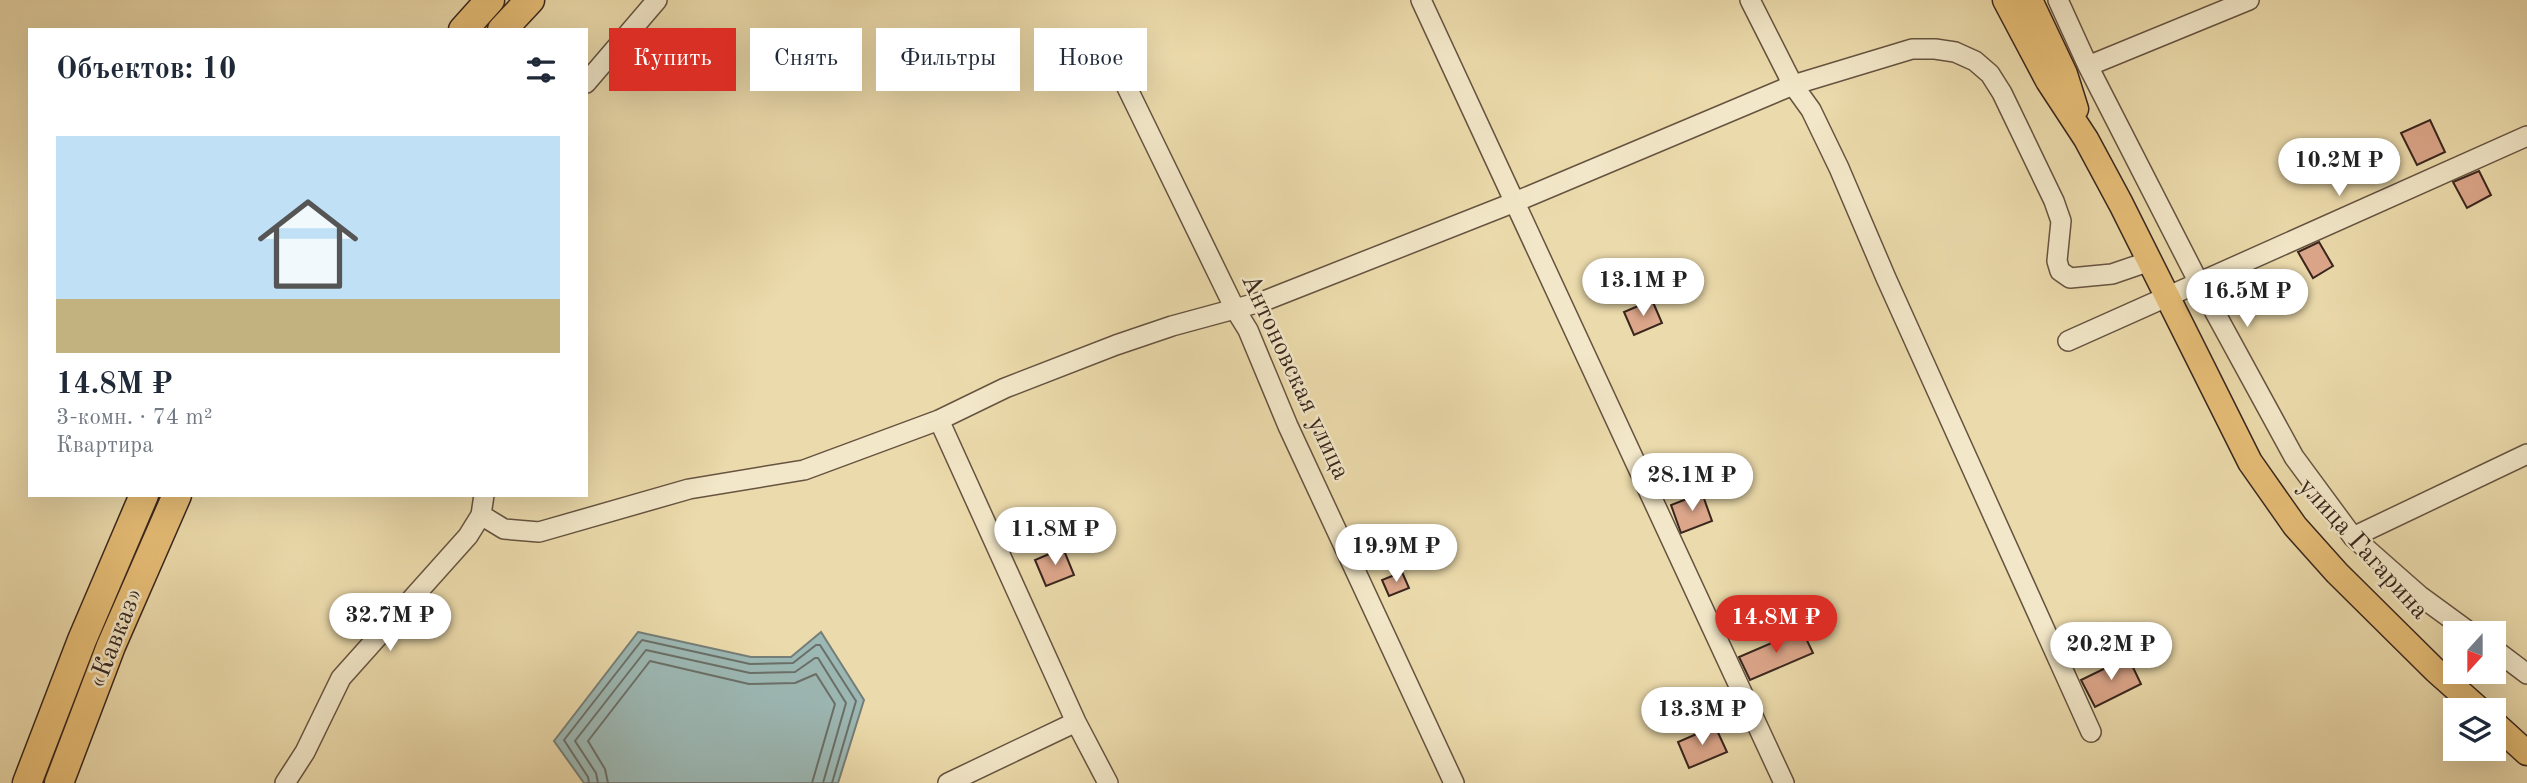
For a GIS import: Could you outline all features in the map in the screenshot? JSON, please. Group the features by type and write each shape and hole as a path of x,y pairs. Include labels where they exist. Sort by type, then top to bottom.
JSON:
{"highway":[{"path":"504,28 530,0"},
{"name":"«Кавказ»","path":"27,783 82,640 144,497"},
{"name":"«Кавказ»","path":"59,783 111,646 176,497"}],"main road":[{"path":"2005,0 2048,81 2086,139"},
{"path":"2030,0 2065,74 2086,139"},
{"name":"улица Гагарина","path":"2086,139 2250,462 2295,526 2347,583 2466,698"},
{"path":"2506,734 2527,753"}],"street":[{"path":"588,81 657,0"},
{"path":"1421,0 1784,783"},
{"path":"1750,0 1793,85 1811,110 1839,168 2091,732"},
{"path":"2058,0 2088,66 2199,284 2294,457 2353,537 2420,596 2454,621"},
{"path":"2088,66 2249,0"},
{"path":"285,783 305,752 341,678 468,536 483,505 504,529 539,532 689,489 804,470 939,420 1004,388 1116,345 1172,326 1264,301 1515,202 1793,85 1912,49 1955,52 1975,61 1990,74 2002,93 2054,201 2061,221 2057,261 2060,271 2070,278 2112,275 2150,261"},
{"name":"Антоновская улица","path":"1129,91 1235,309 1248,330 1288,426 1454,783"},
{"path":"2068,341 2527,136"},
{"path":"939,420 1076,722 1108,783"},
{"path":"2353,537 2527,454"},
{"path":"2506,656 2523,666"},
{"path":"948,783 1076,722"}],"water":[{"path":"638,632 751,657 791,657 821,632 864,700 838,783 584,783 554,741"}],"building":[{"path":"2430,120 2445,152 2417,165 2401,133"},
{"path":"2479,171 2491,195 2467,208 2453,182"},
{"path":"2319,242 2333,266 2313,278 2298,252"},
{"path":"1652,300 1662,323 1634,335 1624,312"},
{"path":"1702,493 1712,521 1681,533 1671,505"},
{"path":"1063,548 1074,575 1046,586 1035,560"},
{"path":"1402,572 1409,588 1389,596 1382,580"},
{"path":"1802,630 1813,653 1750,680 1739,657"},
{"path":"2128,657 2141,684 2095,707 2081,680"},
{"path":"1715,726 1727,752 1689,768 1678,742"}]}
